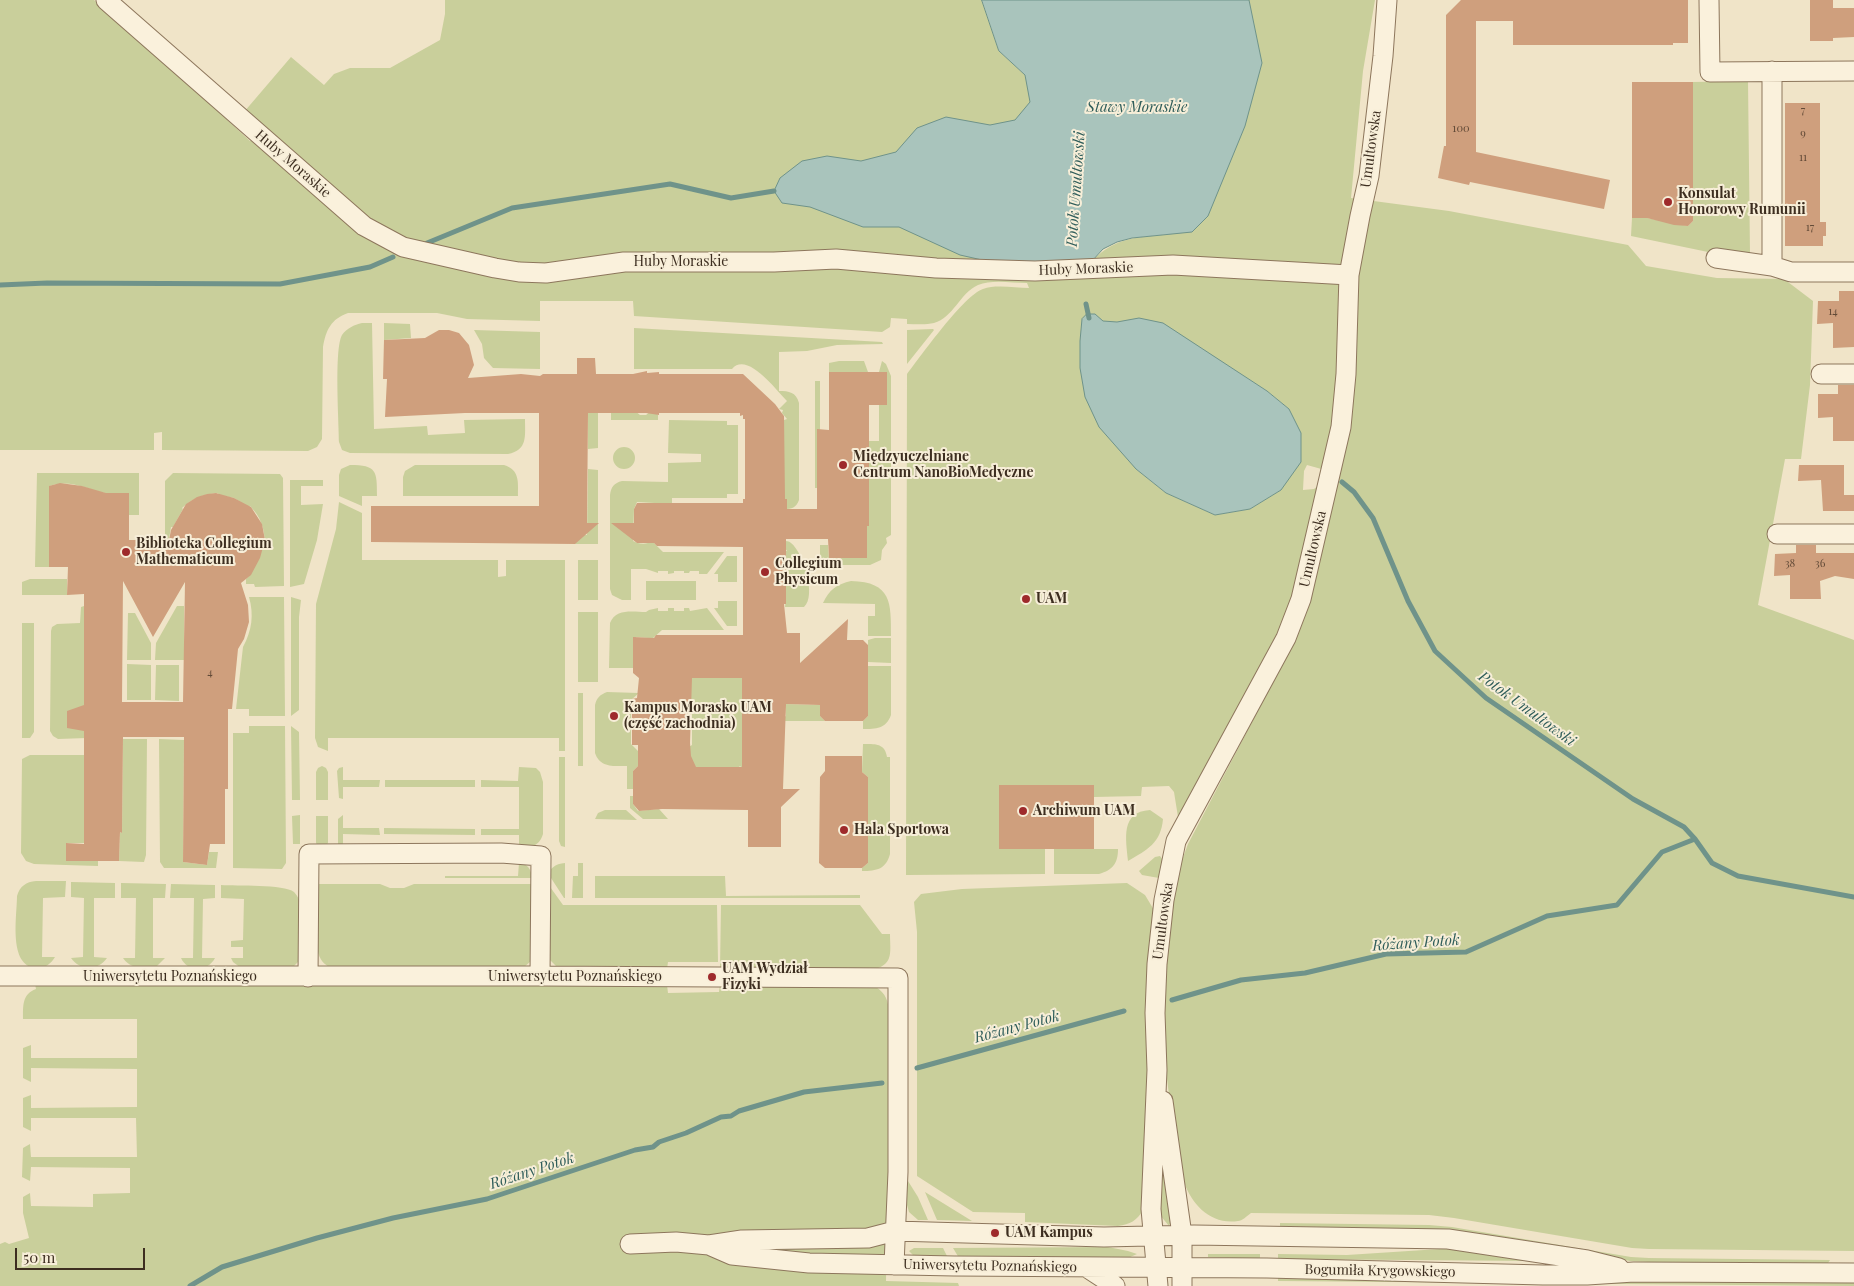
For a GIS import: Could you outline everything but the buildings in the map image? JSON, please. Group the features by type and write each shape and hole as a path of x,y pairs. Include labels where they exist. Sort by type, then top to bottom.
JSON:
{"street":[{"name":"Huby Moraskie","path":"106,0 364,226 403,247 495,268 519,272 546,273 624,262 774,262 836,259 936,268 1036,271 1173,265 1349,275"},
{"name":"Umultowska","path":"1158,1286 1150,1209 1157,1070 1155,1013 1157,964 1164,900 1176,841 1286,638 1301,599 1341,427 1346,374 1349,275 1369,176 1383,56 1387,0"},
{"path":"1709,0 1710,72 1854,71"},
{"path":"1772,71 1772,266"},
{"path":"1716,258 1772,266 1790,272 1854,272"},
{"path":"1821,374 1854,374"},
{"path":"1777,534 1854,534"},
{"path":"308,977 308,854 493,853 541,856 540,976"},
{"name":"Uniwersytetu Poznańskiego","path":"0,976 898,978 898,1163 894,1265"},
{"name":"Umultowska","path":"1157,1070 1182,1235 1182,1277"},
{"name":"Uniwersytetu Poznańskiego","path":"630,1244 676,1242 709,1244 742,1240 868,1238 895,1231 1104,1237 1182,1235"},
{"name":"Bogumiła Krygowskiego","path":"1182,1235 1448,1239 1587,1260 1634,1272"},
{"name":"Uniwersytetu Poznańskiego","path":"709,1244 732,1256 809,1263 1156,1267"},
{"name":"Uniwersytetu Poznańskiego","path":"1086,1267 1115,1286"},
{"name":"Bogumiła Krygowskiego","path":"1156,1267 1182,1277 1587,1276 1634,1272 1854,1273"}],"green space":[{"path":"0,0 94,0 129,29 250,141 267,134 244,112 291,57 324,85 334,74 350,68 390,68 440,40 445,14 445,0 982,0 999,51 1025,75 1092,261 1110,247 1127,240 1169,234 1161,0 1375,0 1363,71 1351,198 1449,211 1628,245 1646,266 1717,278 1784,279 1813,301 1810,385 1801,459 1785,459 1758,605 1854,640 1854,1251 1632,1248 1429,1215 1251,1213 1240,1221 1228,1221 1219,1220 1204,1212 1197,1206 1184,1182 1180,1183 1166,1071 1162,1013 1168,918 1178,871 1188,844 1295,640 1311,597 1325,470 1307,465 1304,471 1303,490 1314,489 1322,483 1293,594 1277,638 1181,818 1178,817 1174,792 1169,786 1142,787 1141,796 1094,797 1094,785 999,785 999,849 1045,849 1045,874 906,875 907,374 954,314 975,294 983,289 994,287 1029,288 1027,283 996,282 978,285 966,294 952,311 941,320 928,324 907,324 907,319 891,318 890,327 882,332 634,316 633,301 540,301 540,321 467,319 437,313 348,313 333,322 326,335 323,347 322,439 317,447 308,451 162,450 162,432 154,433 154,450 0,450","holes":["1221,362 1267,391 1289,409 1281,490 1250,509 1215,515 1166,493 1136,469"]},
{"path":"1748,81 1750,254 1708,252 1631,236 1632,218 1647,218 1688,226 1693,221 1693,82"},
{"path":"362,323 372,323 374,429 427,426 428,435 465,433 464,420 525,419 525,436 522,446 508,454 350,453 342,450 339,442 338,355 342,335 346,330"},
{"path":"384,323 410,324 411,338 384,340"},
{"path":"634,328 882,342 883,344 837,345 807,351 779,352 779,391 792,393 796,396 799,403 799,500 797,505 784,509 784,420 787,419 782,413 783,410 779,409 787,401 761,374 745,365 738,365 732,369 634,369"},
{"path":"474,330 540,332 540,369 493,368 484,358 482,344"},
{"path":"907,330 934,330 907,364"},
{"path":"864,361 868,372 829,372 829,363"},
{"path":"882,361 886,364 891,376 891,535 886,538 887,543 882,550 881,560 870,565 830,565 820,559 820,545 828,545 829,558 867,558 869,441 879,441 879,405 887,372 879,372"},
{"path":"815,381 820,381 820,430 817,430 817,488 815,488"},
{"path":"634,410 640,415 646,415 652,410 658,415 658,420 611,420 611,413 631,413"},
{"path":"588,413 598,413 598,448 588,449"},
{"path":"669,420 727,421 727,425 738,425 738,494 727,494 727,498 672,498 672,504 637,502 634,509 633,541 642,544 652,541 663,552 724,552 707,574 699,574 699,571 684,573 684,571 674,571 674,573 668,574 668,571 658,571 658,573 646,569 631,569 631,600 622,600 612,595 610,589 610,495 612,488 615,484 622,481 668,482 668,463 701,462 701,454 668,453"},
{"path":"624,447 634,454 635,458 628,468 624,469 614,462 613,458 620,448"},
{"path":"350,465 366,466 374,471 376,475 377,496 362,496 362,506 339,496 339,475 341,469"},
{"path":"415,465 504,465 513,470 517,477 518,496 403,496 403,477 405,471"},
{"path":"588,469 598,470 598,544 575,544 578,535 587,535"},
{"path":"37,473 139,473 139,515 129,515 129,493 108,494 71,484 50,486 49,567 35,567"},
{"path":"173,473 280,474 283,478 284,586 255,587 254,584 246,584 246,579 251,574 250,572 265,542 265,537 263,527 254,510 234,498 219,495 218,493 203,496 190,502 182,508 173,527 171,527 169,539 165,540 165,481"},
{"path":"290,480 323,480 323,486 301,486 301,505 323,504 317,540 304,584 290,587"},
{"path":"339,502 362,513 362,560 498,560 498,577 506,576 506,560 565,560 565,751 559,751 559,738 328,738 328,751 318,747 315,738 316,604 336,529"},
{"path":"784,541 790,542 796,548 804,564 809,584 809,594 808,601 804,607 785,607 785,551 787,551 781,543"},
{"path":"727,556 737,556 737,582 718,582 718,574 714,574"},
{"path":"578,560 598,560 598,600 578,600"},
{"path":"30,579 67,579 67,595 22,595 22,582"},
{"path":"646,581 696,581 696,600 646,600"},
{"path":"851,581 875,585 882,590 889,604 891,614 891,636 868,636 868,616 875,616 875,604 823,603 834,588"},
{"path":"249,597 284,597 285,716 249,716 249,709 236,709 243,647 251,622"},
{"path":"291,597 301,600 299,617 299,710 291,716"},
{"path":"718,601 737,601 737,626 727,626 714,608 718,608"},
{"path":"84,606 87,711 67,711 67,728 87,727 87,738 58,739 50,731 51,631 52,627 57,624 80,623 81,607"},
{"path":"177,606 184,606 184,660 155,660 156,643"},
{"path":"658,608 658,611 668,611 668,608 674,608 674,611 684,611 684,608 689,608 690,611 707,608 724,630 662,630 652,639 636,637 633,668 609,668 610,623 613,618 621,613 646,612"},
{"path":"578,612 598,612 598,682 578,682"},
{"path":"128,613 135,613 151,643 151,660 127,660"},
{"path":"22,623 34,623 34,732 30,738 22,738"},
{"path":"891,638 891,663 868,662 868,640"},
{"path":"127,664 151,665 151,700 127,700"},
{"path":"156,665 179,665 179,701 155,700"},
{"path":"868,666 891,666 891,715 883,726 863,729 863,721 868,716"},
{"path":"746,673 746,772 740,766 738,768 693,768 682,751 692,745 692,700 671,677 739,676 741,678"},
{"path":"607,692 639,693 631,700 631,744 639,752 638,766 633,771 633,789 627,789 627,766 604,764 597,758 595,753 595,705 599,697"},
{"path":"578,693 583,693 583,766 578,766"},
{"path":"785,704 820,705 820,716 825,721 784,721 786,716"},
{"path":"249,726 285,726 286,863 282,869 233,868 233,733 249,733"},
{"path":"291,726 299,732 300,800 292,800"},
{"path":"123,739 147,739 146,855 144,862 119,861 120,832 122,833"},
{"path":"159,739 184,740 183,862 207,865 209,852 218,852 216,868 164,868 160,862"},
{"path":"863,744 879,745 886,752 887,757 890,757 890,854 886,863 880,868 862,871 862,868 868,863 868,777 862,772"},
{"path":"30,755 84,755 87,843 66,843 66,861 98,861 98,866 34,864 26,861 21,853 22,759"},
{"path":"559,757 565,757 565,847 561,846 559,841"},
{"path":"322,766 328,772 328,800 316,800 316,772"},
{"path":"343,767 343,780 380,780 379,787 343,787 343,799 339,798 337,771"},
{"path":"519,767 536,768 540,772 543,782 543,834 537,844 527,847 519,847 519,835 481,835 481,829 519,829 519,787 481,787 481,780 518,781"},
{"path":"385,780 475,780 475,787 385,787"},
{"path":"630,796 633,796 633,804 638,811 659,809 668,819 643,819 630,808"},
{"path":"605,810 626,810 637,820 595,819 598,813"},
{"path":"1150,810 1163,819 1159,834 1152,845 1128,861 1126,836 1129,821 1140,812"},
{"path":"300,815 300,844 293,844 292,816"},
{"path":"343,815 343,828 379,828 380,835 343,834 343,847 338,845 338,819"},
{"path":"316,816 328,816 328,843 325,847 318,846 316,843"},
{"path":"384,828 475,829 475,835 384,834"},
{"path":"1054,849 1118,849 1114,865 1099,874 1054,874"},
{"path":"1160,856 1163,860 1159,878 1142,875 1139,871 1155,857"},
{"path":"519,863 525,864 531,872 532,878 445,878 445,876 518,876"},
{"path":"565,863 564,898 551,878 548,878 553,867"},
{"path":"578,863 583,863 583,898 572,898 573,876 578,876"},
{"path":"595,876 725,876 726,896 860,895 860,898 595,898"},
{"path":"36,881 66,881 65,897 43,898 42,957 55,957 47,966 42,968 27,965 21,959 16,939 17,896 24,885"},
{"path":"71,882 115,883 115,898 94,898 94,957 107,958 94,967 84,967 71,958 83,957 84,898 71,897"},
{"path":"121,883 166,884 165,898 153,898 153,958 165,958 156,967 134,966 123,958 135,958 136,898 121,898"},
{"path":"1127,883 1145,895 1157,915 1143,1210 1133,1221 1118,1226 1025,1222 1025,1213 973,1212 917,1176 917,932 914,902 921,894 962,889"},
{"path":"171,884 215,885 215,898 203,899 202,958 215,958 208,966 193,968 184,963 181,958 193,958 194,898 170,898"},
{"path":"316,884 380,884 390,888 404,888 414,884 532,884 531,961 523,968 329,967 321,959 317,948"},
{"path":"548,884 563,905 717,905 718,962 668,962 667,969 558,968 550,960 549,953"},
{"path":"221,885 280,888 289,889 294,892 301,906 300,960 292,968 241,968 233,962 231,958 243,958 243,947 231,947 231,941 243,940 244,899 221,898"},
{"path":"721,905 860,905 882,934 890,934 890,956 885,964 875,969 720,969"},
{"path":"35,984 667,985 668,993 719,992 720,985 876,987 886,998 889,1012 890,1093 886,1281 958,1283 959,1286 0,1286 0,1244 5,1242 9,1244 29,1238 23,1213 23,1197 30,1193 31,1206 93,1207 93,1194 130,1193 130,1168 31,1167 30,1181 22,1177 23,1148 30,1144 31,1157 137,1157 136,1118 31,1118 31,1131 23,1127 23,1098 31,1095 31,1108 137,1107 137,1069 31,1068 31,1082 23,1078 23,1048 31,1045 31,1058 137,1058 137,1019 23,1019 24,1001 31,991 36,989"},
{"path":"1159,1104 1171,1221 1169,1226 1160,1215"},
{"path":"908,1181 918,1197 928,1220 918,1220 909,1212 906,1182"},
{"path":"925,1192 972,1221 937,1220"},
{"path":"1280,1223 1452,1227 1631,1257 1830,1260 1828,1263 1630,1261 1451,1230 1280,1226"},
{"path":"1108,1247 1137,1254 1128,1258 959,1258 953,1248"},
{"path":"914,1248 943,1248 948,1258 914,1256 909,1251"},
{"path":"1455,1248 1537,1261 1278,1259 1278,1254 1347,1255"},
{"path":"1208,1254 1260,1254 1260,1259 1208,1257"},
{"path":"1278,1278 1854,1283 1854,1286 1278,1281"}],"water":[{"name":"Stawy Moraskie","path":"982,0 1249,0 1262,63 1245,126 1208,216 1192,232 1132,238 1117,242 1103,249 1092,261 991,262 960,255 899,227 863,227 810,207 782,203 774,191 780,178 802,161 827,156 861,161 896,152 917,128 946,117 990,125 1015,120 1030,102 1025,75 999,51"},
{"path":"1087,314 1095,314 1103,321 1117,322 1139,318 1163,323 1267,391 1289,409 1301,433 1301,462 1281,490 1250,509 1215,515 1166,493 1136,469 1099,427 1085,397 1080,368 1080,341 1082,319"}],"waterway":[{"path":"427,243 512,208 670,184 731,198 774,191"},
{"path":"0,285 47,283 280,284 370,267 393,257"},
{"name":"Potok Umultowski","path":"1086,304 1089,318"},
{"name":"Potok Umultowski","path":"1342,482 1354,492 1373,518 1408,601 1435,651 1486,698 1633,799 1684,827 1695,839"},
{"name":"Różany Potok","path":"1172,1000 1241,980 1305,973 1386,954 1466,952 1547,916 1617,905 1662,852 1695,839 1712,863 1738,876 1854,897"},
{"name":"Różany Potok","path":"917,1068 1124,1011"},
{"name":"Różany Potok","path":"190,1286 222,1267 317,1238 393,1218 487,1199 635,1150 653,1147 659,1142 686,1133 721,1117 731,1116 739,1111 804,1092 882,1083"}],"place":[{"name":"Konsulat Honorowy Rumunii","path":"1668,202"},
{"name":"Międzyuczelniane Centrum NanoBioMedyczne","path":"843,465"},
{"name":"Biblioteka Collegium Mathematicum","path":"126,552"},
{"name":"Collegium Physicum","path":"765,572"},
{"name":"UAM","path":"1026,599"},
{"name":"Kampus Morasko UAM (część zachodnia)","path":"614,716"},
{"name":"Archiwum UAM","path":"1023,811"},
{"name":"Hala Sportowa","path":"844,830"},
{"name":"UAM Wydział Fizyki","path":"712,977"},
{"name":"UAM Kampus","path":"995,1233"}]}
